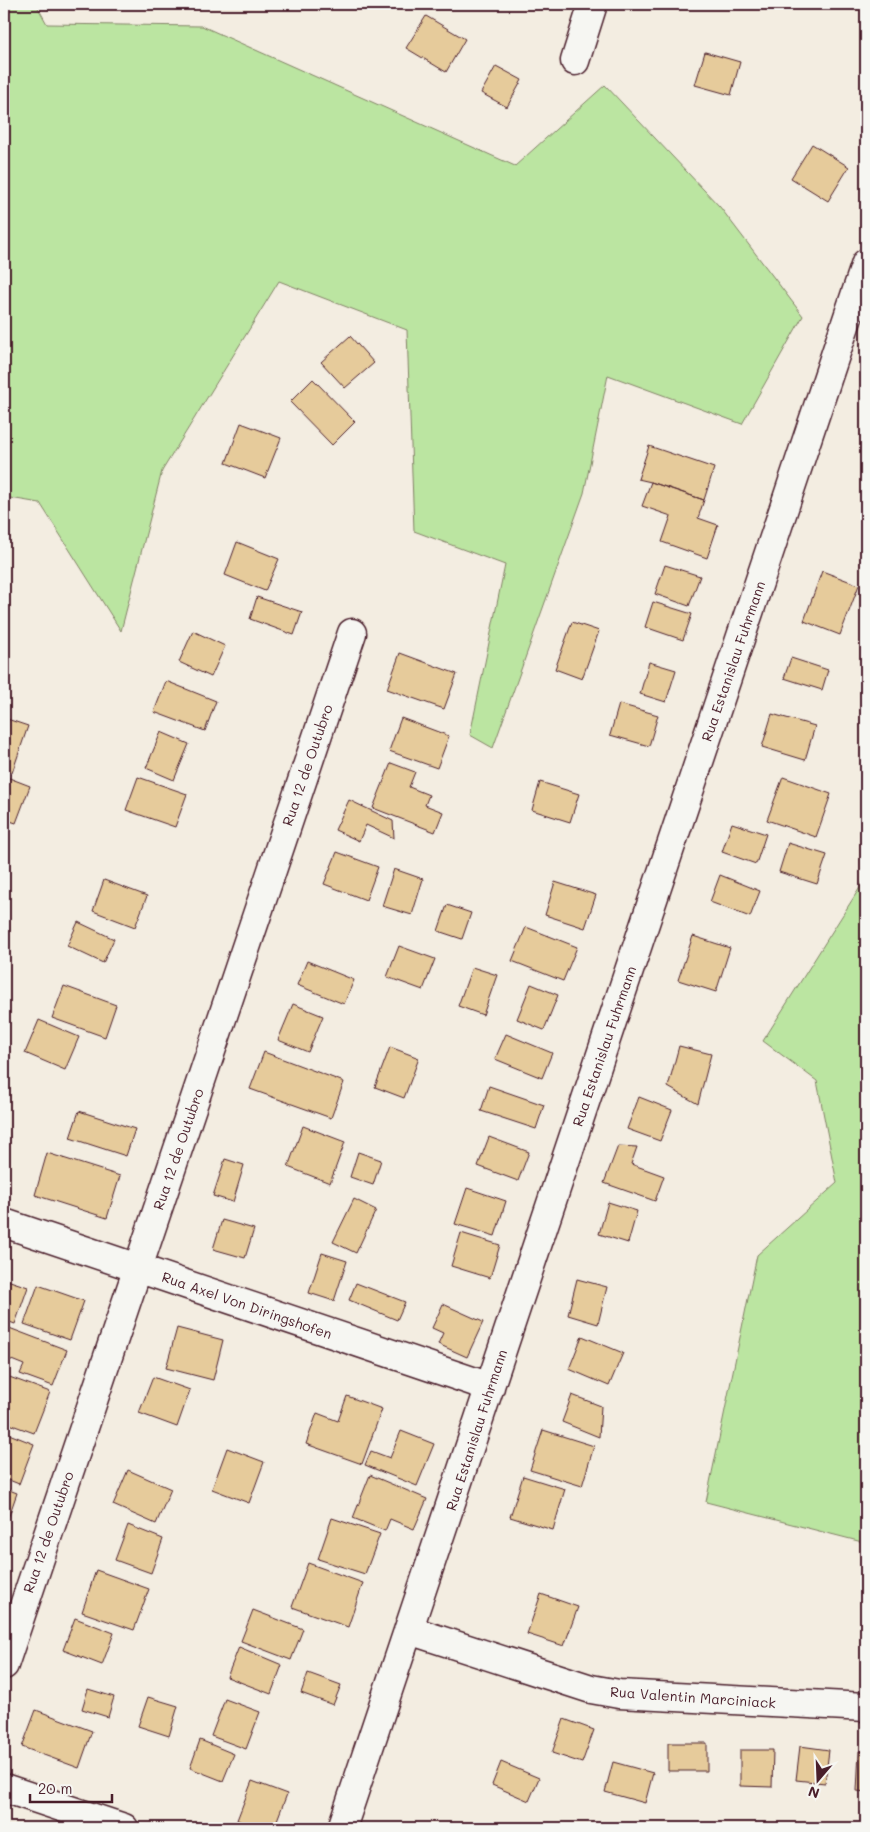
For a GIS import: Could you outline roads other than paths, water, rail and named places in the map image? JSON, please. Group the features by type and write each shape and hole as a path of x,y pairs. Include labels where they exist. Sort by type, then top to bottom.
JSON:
{"street":[{"path":"575,61 593,4"},
{"name":"Rua Estanislau Fuhrmann","path":"342,1828 866,263"},
{"name":"Rua 12 de Outubro","path":"4,1665 352,633"},
{"name":"Rua Axel Von Diringshofen","path":"4,1223 490,1386"},
{"name":"Rua Valentin Marciniack","path":"409,1630 591,1689 619,1694 866,1706"},
{"path":"4,1788 124,1828"}]}
